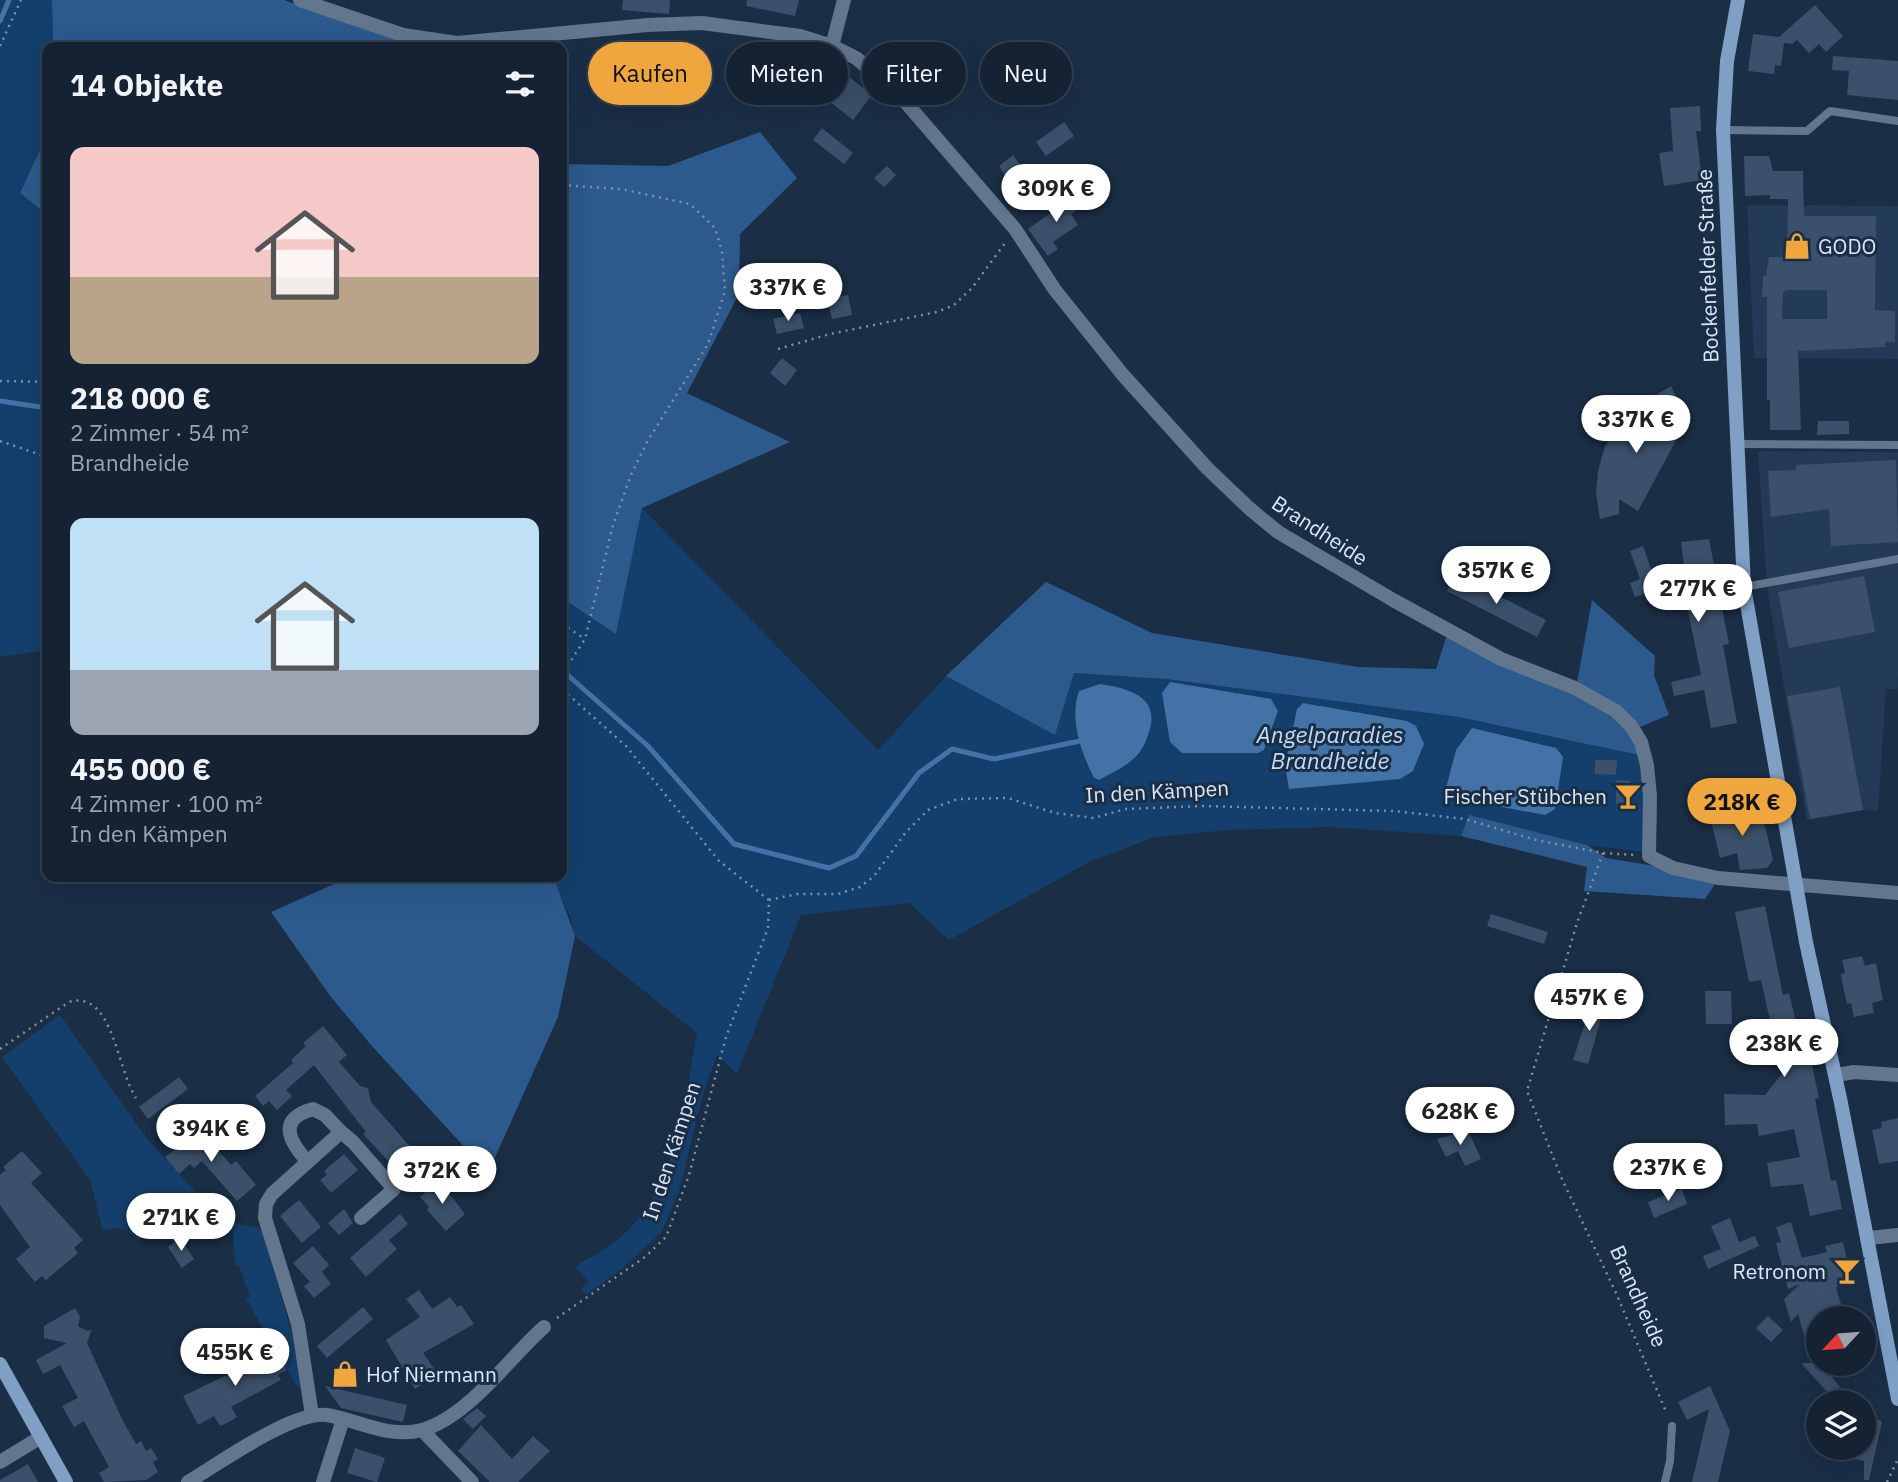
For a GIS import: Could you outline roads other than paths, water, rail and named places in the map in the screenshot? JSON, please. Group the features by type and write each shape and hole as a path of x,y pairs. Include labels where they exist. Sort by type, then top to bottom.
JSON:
{"main road":[{"name":"Bockenfelder Straße","path":"1738,0 1727,61 1723,130 1735,444 1744,587 1805,942 1836,1075 1898,1399"},
{"path":"0,1364 66,1482"}],"street":[{"name":"Brandheide","path":"300,0 403,34 451,42"},
{"path":"833,42 844,0"},
{"name":"Brandheide","path":"468,42 648,25 702,23 776,31 817,42"},
{"name":"Brandheide","path":"848,55 867,66 895,90 1015,229 1055,290 1123,375 1207,468 1259,517 1393,600 1501,659 1575,688 1624,719 1641,742 1647,765 1650,796 1649,856 1673,868 1718,878 1797,884"},
{"path":"1797,884 1898,893"},
{"path":"1836,1075 1854,1072 1898,1075"},
{"path":"307,1161 292,1144 291,1124 296,1116 313,1109 326,1115 394,1189 361,1218"},
{"path":"312,1415 298,1324 265,1218 266,1204 272,1194 341,1132"},
{"path":"1869,1238 1898,1236"},
{"path":"188,1482 292,1421 312,1415 343,1419 388,1431 422,1430 464,1405 544,1327"},
{"path":"323,1482 343,1419"},
{"path":"422,1430 472,1482"},
{"path":"0,1462 41,1437"}],"lane":[{"path":"1723,130 1807,131 1830,111 1898,121"},
{"path":"1735,444 1898,444"},
{"path":"1744,587 1898,559"},
{"path":"1665,1482 1670,1461 1671,1426"}],"water":[{"name":"Angelparadies Brandheide","path":"1170,682 1271,699 1278,711 1264,750 1258,753 1182,753 1170,742 1162,693"},
{"path":"1100,684 1131,691 1139,696 1150,710 1151,720 1146,740 1138,754 1125,766 1099,780 1094,778 1085,758 1075,712 1079,691"},
{"name":"Angelparadies Brandheide","path":"1303,703 1407,721 1416,726 1424,744 1413,771 1400,779 1289,789 1285,766 1297,709"},
{"name":"Angelparadies Brandheide","path":"1472,728 1556,748 1563,757 1555,809 1545,815 1453,798 1446,788 1456,750"}],"waterway":[{"path":"0,21 9,0"},
{"path":"0,401 42,407"},
{"path":"567,674 648,746 734,844 829,868 856,856 919,773 952,749 994,759 1080,741"}],"place":[{"name":"GODO","path":"1797,246"},
{"name":"Fischer Stübchen","path":"1628,796"},
{"name":"Retronom","path":"1847,1271"},
{"name":"Hof Niermann","path":"345,1374"}]}
